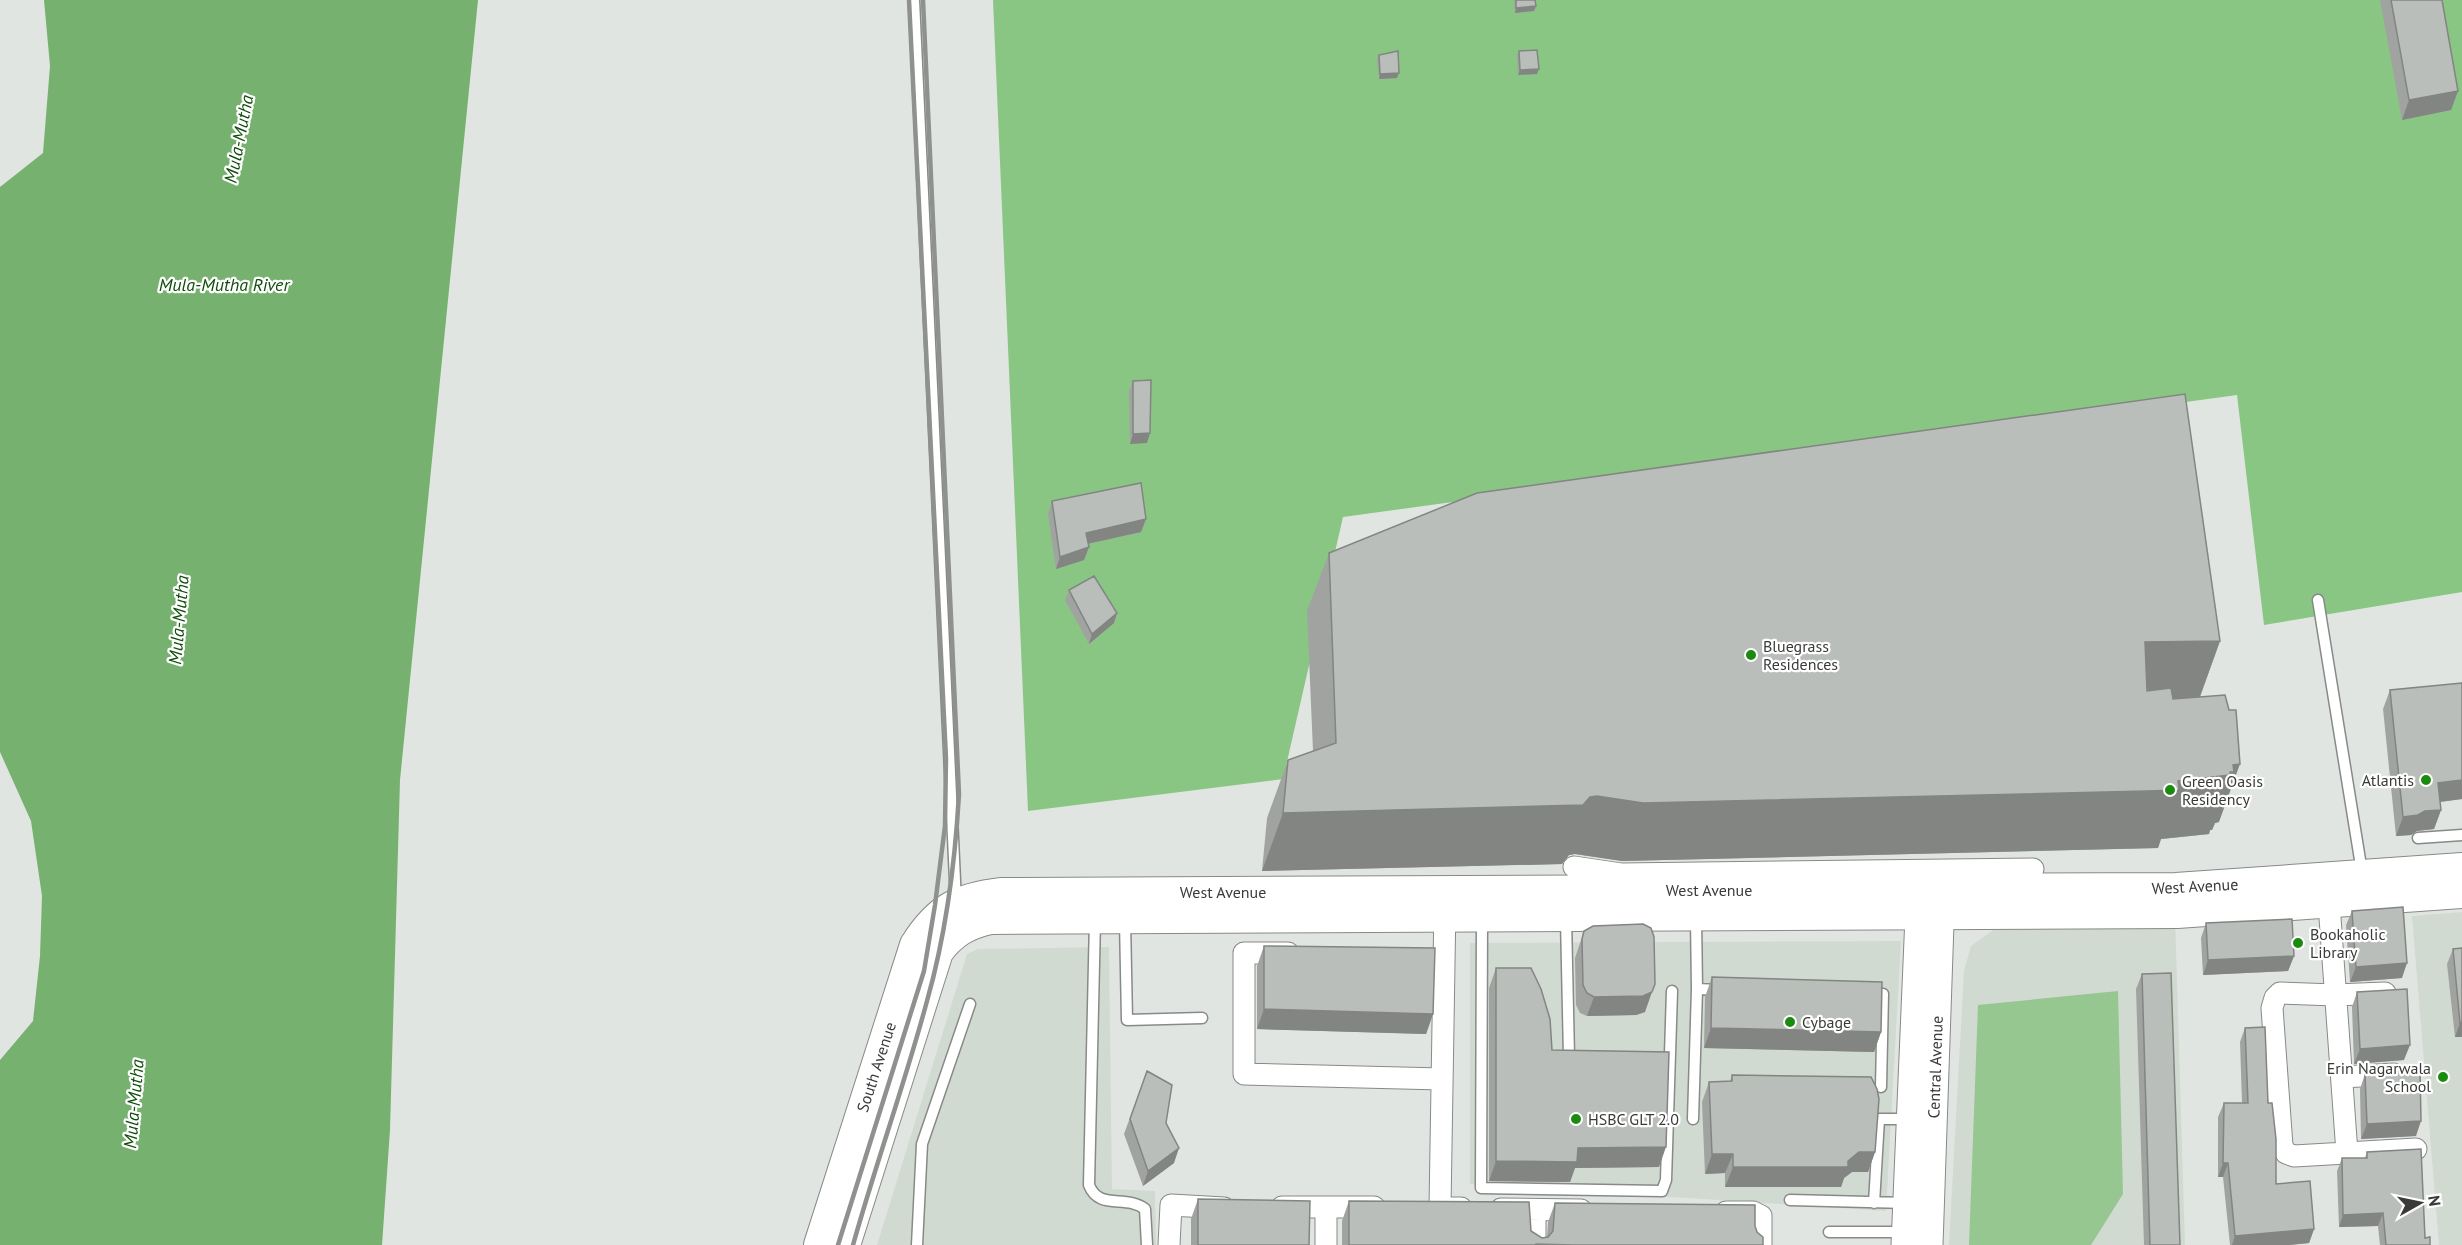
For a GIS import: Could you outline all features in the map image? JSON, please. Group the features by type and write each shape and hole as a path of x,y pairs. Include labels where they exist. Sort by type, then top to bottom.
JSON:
{"main road":[{"name":"West Avenue","path":"2328,891 2363,876 2462,868"},
{"name":"West Avenue","path":"1930,902 1872,880 1445,904 1124,918 1003,918 982,921 961,915 968,899 1002,893 1445,904 1482,916 1696,915 1930,902 2176,888 2462,892"},
{"name":"South Avenue","path":"819,1245 915,945 941,911 961,915 954,934 938,952 845,1245"}],"street":[{"path":"1574,867 1622,874 1872,880 2033,868"},
{"path":"2328,891 2347,1153"},
{"name":"Central Avenue","path":"1905,1238 1910,1119 1930,902"},
{"name":"Central Avenue","path":"1929,1245 1930,902"},
{"path":"1440,1208 1445,904"},
{"path":"1303,953 1244,953 1244,1074 1442,1079"},
{"path":"1421,954 1444,955"},
{"path":"2398,992 2335,995 2280,993 2275,998 2272,1008 2282,1146 2286,1153 2294,1156 2416,1149"},
{"path":"2343,1077 2406,1074"},
{"path":"1169,1245 1171,1205 1243,1208"},
{"path":"1326,1207 1326,1245"},
{"path":"1267,1208 1395,1208"},
{"path":"1418,1208 1601,1211"},
{"path":"1535,1209 1535,1245"},
{"path":"1711,1212 1758,1213 1761,1216 1761,1245"}],"lane":[{"path":"914,0 961,915"},
{"path":"2318,600 2363,876"},
{"path":"2418,838 2462,835"},
{"path":"1566,915 1569,1057 1580,1057"},
{"path":"1693,1119 1697,989 1696,915"},
{"path":"1482,916 1481,1188 1662,1191 1666,1180 1664,1059 1672,991"},
{"path":"1095,918 1089,1185 1093,1194 1100,1199 1136,1202 1145,1209 1147,1245"},
{"path":"1124,918 1127,1020 1202,1018"},
{"path":"1697,989 1732,990"},
{"path":"1860,993 1883,994 1881,1087"},
{"path":"916,1245 921,1144 970,1004"},
{"path":"1874,1203 1879,1119 1910,1119"},
{"path":"1790,1200 1907,1203"},
{"path":"1829,1232 1905,1238"}],"shaded area":[{"path":"993,0 2462,0 2462,592 2264,625 2237,395 1343,517 1283,779 1028,811"},
{"name":"Erin Nagarwala School","path":"2462,912 2462,1245 2439,1245 2412,916"},
{"path":"2175,915 2185,1245 1949,1245 1964,971 1971,946 1996,928"},
{"path":"1901,941 1886,1211 1470,1184 1470,943"},
{"path":"1109,947 1112,1189 1155,1191 1156,1245 877,1245 967,954 978,949"},
{"path":"2118,991 2123,1194 2091,1245 1969,1245 1978,1005"}],"water":[{"name":"Mula-Mutha River","path":"44,0 478,0 400,780 390,1130 382,1245 0,1245 0,1060 33,1021 40,956 42,896 31,821 0,752 0,187 43,153 50,66"}],"building":[{"path":"1516,0 1535,0 1536,6 1516,8"},
{"path":"2391,0 2442,0 2458,91 2409,100"},
{"path":"1537,50 1539,69 1520,70 1519,51"},
{"path":"1398,51 1399,73 1380,74 1379,55"},
{"path":"1151,380 1150,433 1133,434 1133,381"},
{"name":"Bluegrass Residences","path":"2185,394 2220,641 2145,642 2147,691 2171,688 2173,699 2225,695 2229,710 2236,710 2240,764 2233,765 2234,772 2230,772 2230,775 2178,781 2179,790 1643,803 1597,796 1590,797 1583,805 1283,813 1288,760 1336,743 1329,553 1477,493"},
{"path":"1141,483 1146,519 1086,533 1089,547 1060,557 1052,501"},
{"path":"1094,576 1117,613 1092,634 1069,590"},
{"name":"Atlantis","path":"2462,683 2462,780 2438,783 2441,810 2425,811 2418,815 2403,817 2390,690"},
{"path":"2403,907 2407,963 2356,967 2352,911"},
{"path":"2292,919 2294,956 2208,960 2206,923"},
{"path":"1643,924 1651,928 1654,937 1655,984 1652,992 1643,996 1594,997 1587,993 1583,985 1582,939 1584,931 1593,926"},
{"path":"1264,946 1435,948 1433,1014 1264,1009"},
{"path":"2462,948 2462,1022 2460,1023 2453,949"},
{"name":"HSBC GLT 2.0","path":"1496,968 1531,968 1541,989 1550,1019 1552,1050 1669,1052 1666,1147 1578,1148 1577,1162 1496,1161"},
{"path":"2171,973 2180,1245 2150,1245 2142,974"},
{"name":"Cybage","path":"1712,977 1882,982 1881,1032 1711,1028"},
{"path":"2407,989 2410,1045 2360,1049 2357,992"},
{"path":"2265,1027 2268,1103 2272,1103 2276,1139 2276,1184 2310,1181 2314,1229 2235,1236 2228,1163 2223,1163 2224,1103 2248,1103 2245,1028"},
{"path":"2420,1069 2421,1121 2367,1124 2365,1074"},
{"path":"1147,1071 1172,1085 1166,1123 1179,1148 1148,1171 1130,1119"},
{"path":"1732,1075 1871,1077 1879,1099 1875,1152 1859,1152 1848,1161 1848,1167 1733,1167 1733,1154 1712,1154 1709,1082 1732,1081"},
{"path":"2421,1149 2425,1238 2430,1237 2430,1245 2386,1245 2383,1213 2343,1215 2342,1158 2367,1158 2367,1152"},
{"path":"1198,1199 1310,1201 1309,1245 1198,1245"},
{"path":"1349,1201 1529,1202 1531,1231 1542,1238 1548,1237 1553,1231 1555,1203 1755,1205 1755,1226 1757,1232 1763,1237 1763,1245 1349,1245"}],"railway":[{"path":"838,1245 924,971 945,826 946,758 909,0"},
{"path":"853,1245 934,976 949,899 959,794 923,0"}],"place":[{"name":"Bluegrass Residences","path":"1751,655"},
{"name":"Atlantis","path":"2426,780"},
{"name":"Green Oasis Residency","path":"2170,790"},
{"name":"Bookaholic Library","path":"2298,943"},
{"name":"Cybage","path":"1790,1022"},
{"name":"Erin Nagarwala School","path":"2443,1077"},
{"name":"HSBC GLT 2.0","path":"1576,1119"}],"water label":[{"name":"Mula-Mutha","path":"239,139"},
{"name":"Mula-Mutha","path":"179,620"},
{"name":"Mula-Mutha","path":"134,1104"}]}
